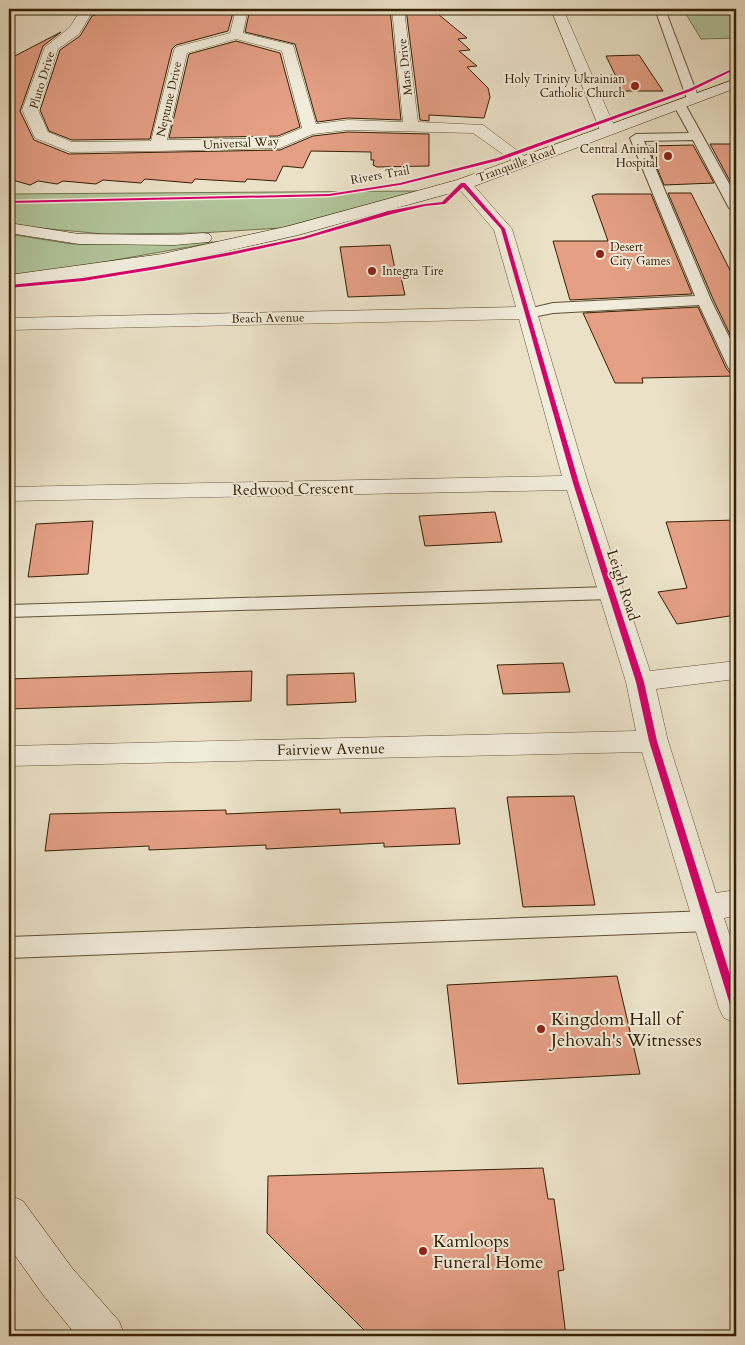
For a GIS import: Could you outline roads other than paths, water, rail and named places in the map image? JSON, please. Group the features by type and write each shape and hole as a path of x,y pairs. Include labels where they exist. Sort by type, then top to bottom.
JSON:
{"street":[{"name":"Pluto Drive","path":"88,9 74,31 52,47 30,110 41,135 70,147 158,146"},
{"path":"242,9 236,35 288,48 310,130"},
{"name":"Mars Drive","path":"398,9 411,125"},
{"path":"557,9 608,130"},
{"name":"Neptune Drive","path":"158,146 180,50 236,35"},
{"name":"Tranquille Road","path":"292,232 463,184 736,83"},
{"name":"Universal Way","path":"158,146 280,143 310,130 348,125 411,125 477,128 522,161"},
{"name":"Leigh Road","path":"463,184 503,229 576,483 640,682 653,741 736,1008"},
{"path":"9,228 79,239 175,240 292,232"},
{"path":"9,281 162,260 292,232"},
{"name":"Beach Avenue","path":"9,324 528,313"},
{"name":"Redwood Crescent","path":"9,494 576,483"},
{"path":"640,682 736,670"},
{"name":"Fairview Avenue","path":"9,756 653,741"},
{"path":"707,914 736,903"},
{"path":"9,1214 58,1282 104,1336"}],"lane":[{"path":"660,9 697,136 736,208"},
{"path":"608,130 636,138 697,136"},
{"path":"636,138 704,300 736,367"},
{"path":"528,313 553,308 704,300"},
{"path":"9,611 611,593"},
{"path":"9,948 707,914"}],"place":[{"name":"Holy Trinity Ukrainian Catholic Church","path":"635,86"},
{"name":"Central Animal Hospital","path":"668,156"},
{"name":"Desert City Games","path":"600,254"},
{"name":"Integra Tire","path":"372,271"},
{"name":"Kingdom Hall of Jehovah's Witnesses","path":"541,1029"},
{"name":"Kamloops Funeral Home","path":"423,1251"}]}
